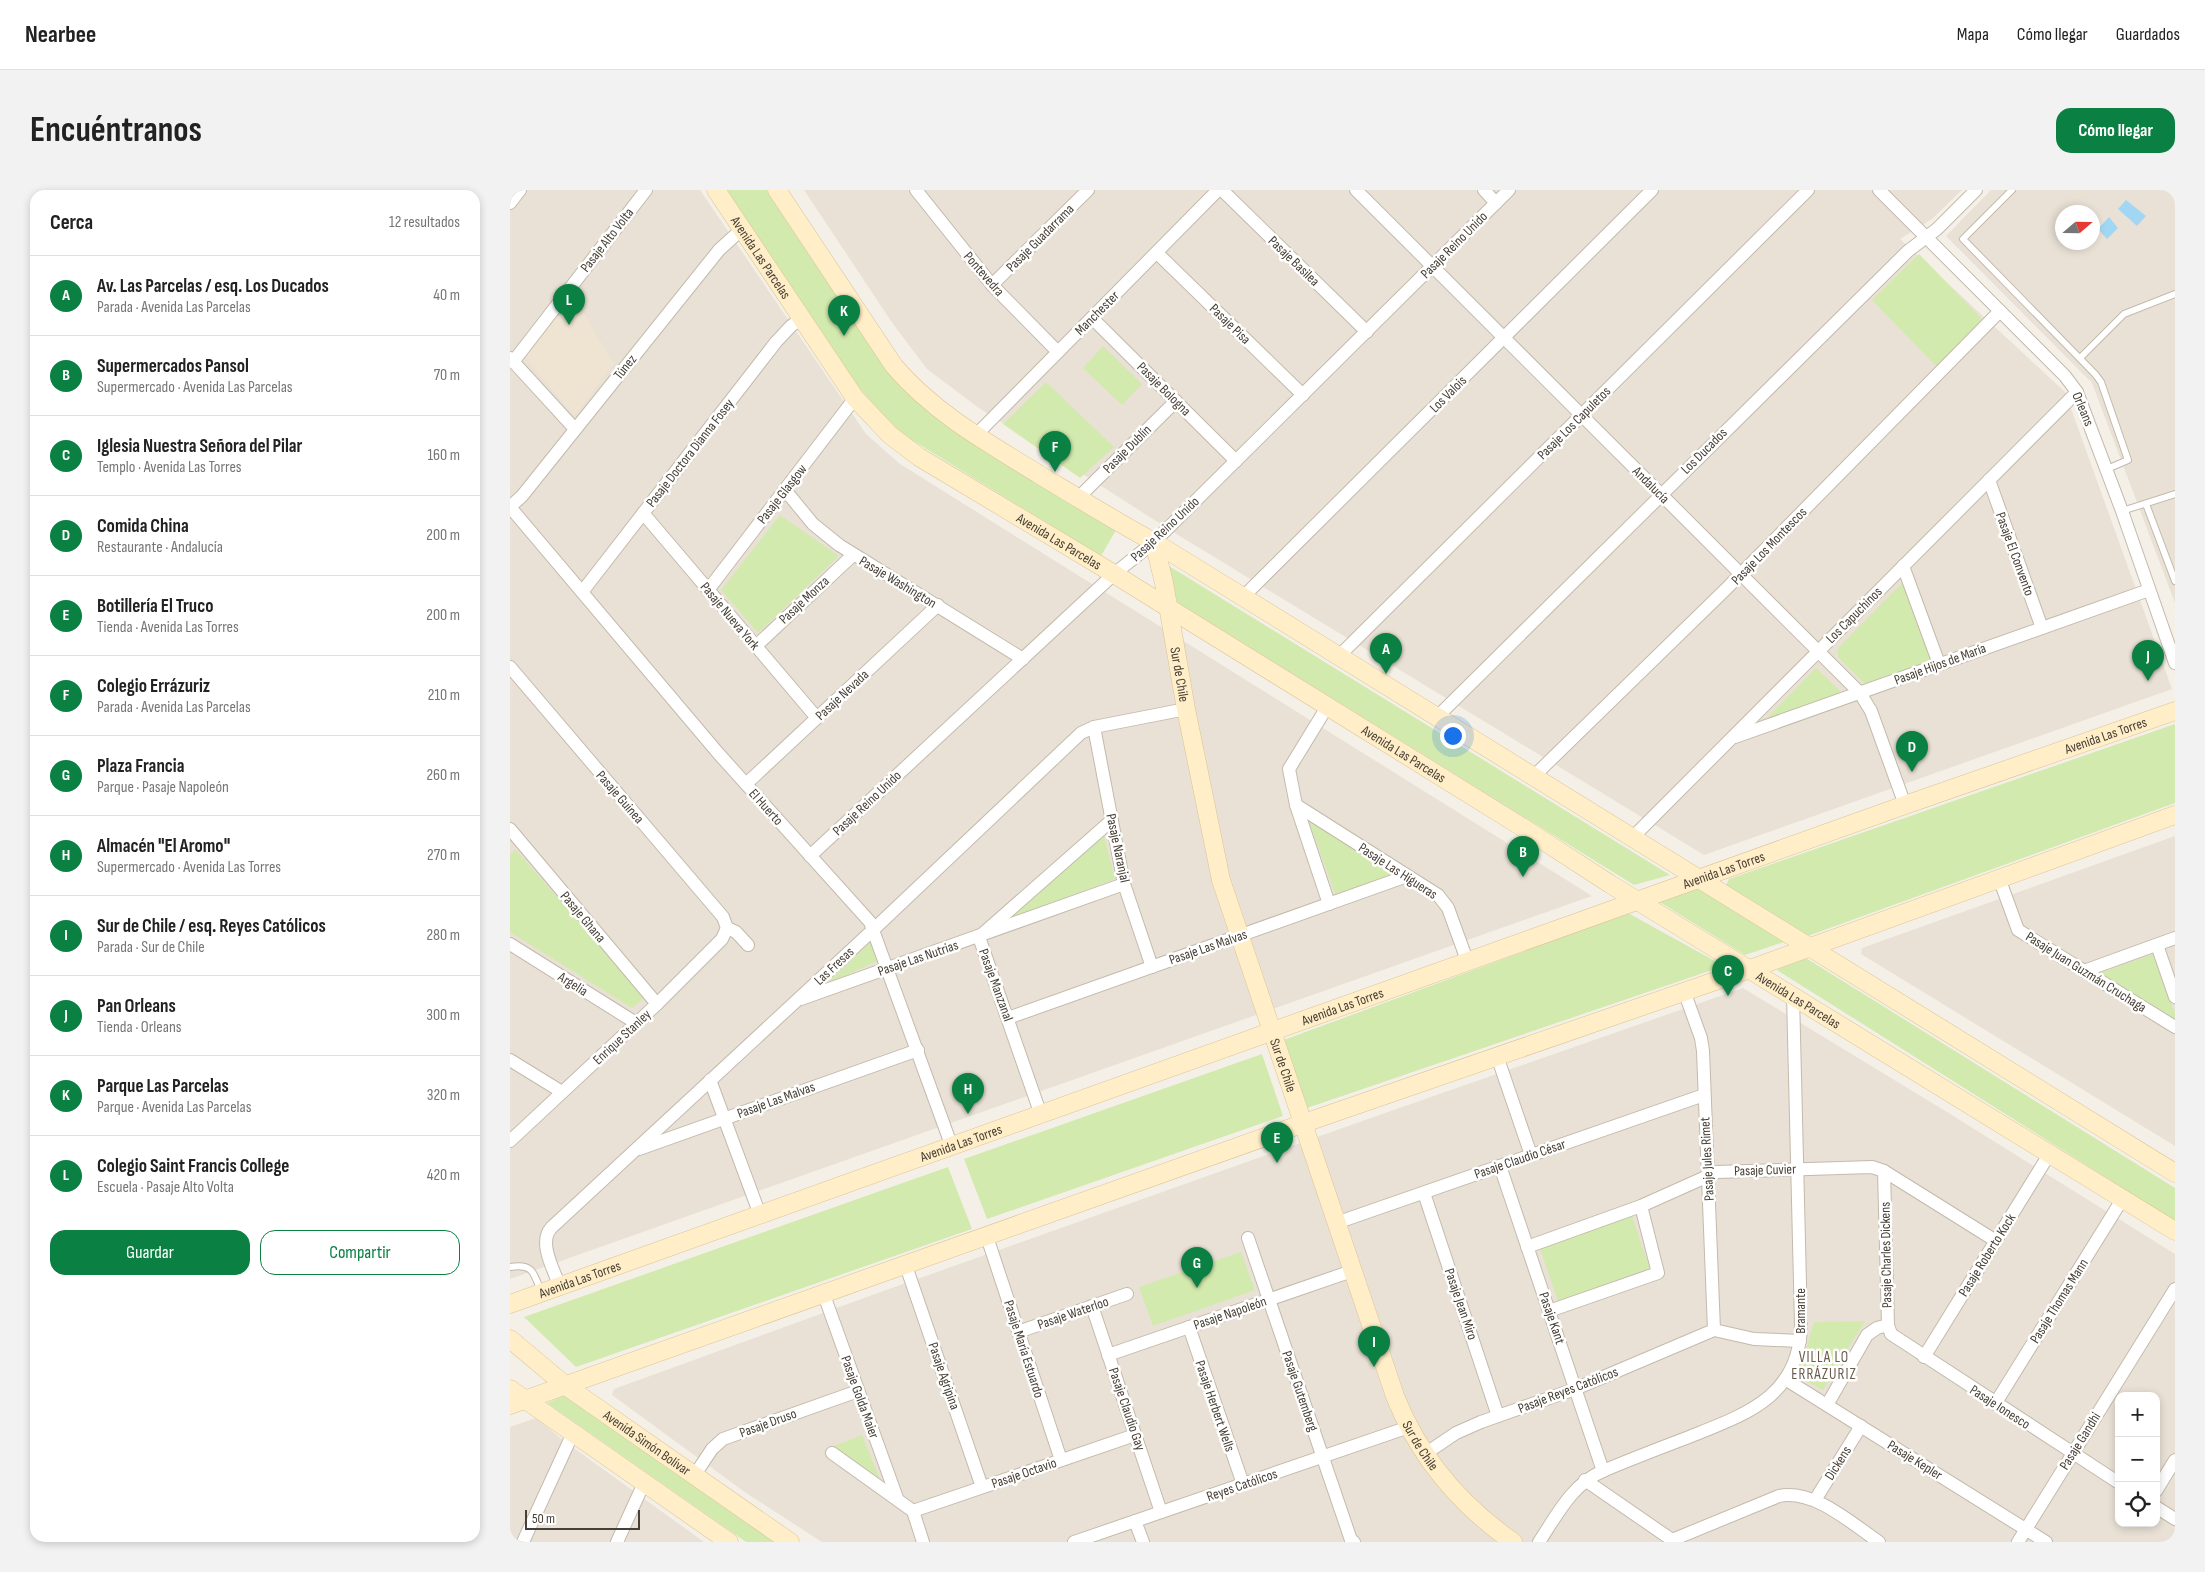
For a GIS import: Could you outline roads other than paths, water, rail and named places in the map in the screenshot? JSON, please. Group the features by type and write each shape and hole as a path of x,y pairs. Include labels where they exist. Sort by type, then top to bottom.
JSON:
{"street":[{"path":"510,203 520,190"},
{"name":"Pasaje Alto Volta","path":"512,360 646,190"},
{"name":"Avenida Las Parcelas","path":"716,190 855,398 890,435 919,457 1114,574 1638,901 1750,968 2175,1231"},
{"path":"777,190 894,366 911,386 975,436 1114,521 1154,542 2175,1174"},
{"name":"Pontevedra","path":"916,190 992,285 1058,352"},
{"name":"Pasaje Guadarrama","path":"992,285 1088,190"},
{"name":"Manchester","path":"975,436 1220,190"},
{"name":"Pasaje Basilea","path":"1220,190 1367,332"},
{"name":"Andalucía","path":"1356,190 1817,652 1860,692 1872,710 1905,805"},
{"path":"1484,190 1496,203"},
{"name":"Pasaje Reino Unido","path":"810,856 1114,574 1154,542 1509,190"},
{"name":"Los Valois","path":"1243,597 1652,190"},
{"name":"Pasaje Los Capuletos","path":"1339,656 1808,190"},
{"name":"Orleans","path":"1879,190 2065,376 2077,392 2107,469 2175,663"},
{"name":"Los Ducados","path":"1437,717 1660,494 1908,251 1937,229 1976,190"},
{"name":"Túnez","path":"510,507 522,496 718,250 742,229"},
{"name":"Pasaje Pisa","path":"1156,253 1303,395"},
{"name":"Pasaje Los Montescos","path":"1534,777 1740,575 2000,311"},
{"name":"Pasaje Doctora Dianna Fosey","path":"582,592 776,342 802,318"},
{"name":"Pasaje Bologna","path":"1092,318 1236,461"},
{"path":"512,360 575,429"},
{"name":"Los Capuchinos","path":"1632,838 2077,392"},
{"name":"Pasaje Glasgow","path":"708,590 855,398"},
{"name":"Pasaje Dublín","path":"1078,498 1176,401"},
{"name":"Pasaje El Convento","path":"1989,480 2042,628"},
{"name":"Pasaje Washington","path":"785,490 813,524 852,554 1024,659"},
{"name":"El Huerto","path":"510,507 746,784 865,915 874,929 952,1147"},
{"name":"Pasaje Nueva York","path":"643,513 816,718"},
{"name":"Sur de Chile","path":"1154,542 1169,609 1186,709 1215,855 1271,1033 1395,1396 1409,1428 1425,1454 1457,1495 1488,1524 1512,1542"},
{"name":"Pasaje Monza","path":"756,646 852,554"},
{"path":"1904,566 1939,664"},
{"name":"Pasaje Hijos de María","path":"1730,739 2149,590"},
{"name":"Pasaje Nevada","path":"746,784 938,605"},
{"name":"Pasaje Guinea","path":"511,672 723,917 727,928"},
{"path":"1327,707 1288,770 1296,805 1329,904"},
{"name":"Las Fresas","path":"560,1286 546,1244 548,1231 874,929 1081,733 1094,728 1186,709"},
{"name":"Avenida Las Torres","path":"510,1304 1468,963 1905,805 2175,711"},
{"name":"Pasaje Naranjal","path":"1094,728 1124,884 1152,967"},
{"name":"Pasaje Las Higueras","path":"1296,805 1408,876 1443,901 1468,963"},
{"path":"517,1402 906,1266 1302,1124 1750,968 2175,815"},
{"name":"Pasaje Manzanal","path":"1041,1115 978,937 1112,820"},
{"name":"Pasaje Ghana","path":"511,834 657,1004"},
{"name":"Pasaje Las Malvas","path":"1008,1018 1408,876"},
{"name":"Pasaje Juan Guzmán Cruchaga","path":"1999,878 2018,930 2175,1027"},
{"name":"Pasaje Las Nutrias","path":"796,1000 1124,884"},
{"path":"727,928 736,932 748,944"},
{"name":"Enrique Stanley","path":"510,1141 657,1004 722,939 727,928"},
{"path":"2084,971 2175,938"},
{"name":"Argelia","path":"510,944 636,1023"},
{"path":"2157,945 2175,997"},
{"name":"Pasaje Jules Rimet","path":"1684,991 1701,1038 1703,1052 1714,1330"},
{"name":"Bramante","path":"1539,1542 1570,1496 1585,1480 1753,1410 1771,1395 1792,1368 1800,1341 1793,995"},
{"name":"Pasaje Las Malvas","path":"634,1150 918,1050"},
{"path":"1497,1056 1531,1155"},
{"path":"510,1060 562,1092"},
{"path":"710,1080 760,1216"},
{"name":"Pasaje Claudio César","path":"1336,1224 1704,1095"},
{"name":"Pasaje Roberto Kock","path":"1924,1357 2050,1153"},
{"name":"Pasaje Kant","path":"1500,1166 1603,1471"},
{"name":"Pasaje Cuvier","path":"1527,1247 1640,1206 1708,1178 1717,1172 1872,1167 1884,1171 1996,1240"},
{"name":"Pasaje Charles Dickens","path":"1827,1405 1867,1335 1877,1328 1888,1325 1884,1171"},
{"name":"Pasaje Jean Miro","path":"1424,1193 1498,1416"},
{"name":"Pasaje Thomas Mann","path":"1996,1404 2123,1198"},
{"path":"1549,1311 1658,1273 1640,1206"},
{"name":"Pasaje María Estuardo","path":"987,1237 1061,1460"},
{"name":"Pasaje Gutemberg","path":"1248,1238 1350,1541"},
{"name":"Pasaje Agripina","path":"906,1266 982,1487"},
{"name":"Pasaje Napoleón","path":"1108,1355 1352,1271"},
{"name":"Pasaje Gandhi","path":"2018,1542 2175,1289"},
{"name":"Pasaje Waterloo","path":"1018,1332 1127,1294"},
{"name":"Pasaje Golda Maier","path":"824,1295 897,1498"},
{"name":"Pasaje Claudio Gay","path":"1092,1306 1161,1512"},
{"name":"Pasaje Ionesco","path":"1888,1325 1894,1338 2116,1482"},
{"name":"Pasaje Herbert Wells","path":"1188,1327 1242,1484"},
{"path":"1714,1330 1754,1339 1800,1341"},
{"name":"Pasaje Reyes Católicos","path":"1425,1454 1456,1433 1575,1388 1714,1330"},
{"name":"Avenida Simón Bolívar","path":"510,1338 566,1386 790,1542"},
{"name":"Pasaje Kepler","path":"1785,1379 2046,1542"},
{"path":"510,1389 517,1402 573,1433 724,1540"},
{"name":"Pasaje Druso","path":"694,1476 712,1449 723,1439 858,1391"},
{"name":"Dickens","path":"1815,1500 1860,1426"},
{"name":"Reyes Católicos","path":"1074,1542 1409,1428"},
{"path":"523,1542 573,1433"},
{"name":"Pasaje Octavio","path":"913,1511 1135,1435"},
{"path":"832,1453 913,1511 923,1542"},
{"path":"2160,1484 2175,1460"},
{"path":"1585,1480 1674,1541 1779,1496 1801,1495 1815,1500 1879,1542"},
{"path":"617,1542 644,1483"},
{"path":"2160,1510 2175,1519"},
{"path":"1135,1521 1143,1542"}],"lane":[{"path":"2012,190 1963,239 2080,358 2100,382 2128,460 2107,469"},
{"path":"2080,358 2124,314 2175,294"},
{"path":"2122,512 2175,494"},
{"path":"2146,504 2175,581"},
{"path":"510,1267 522,1265 528,1267 534,1273 541,1293"}],"water":[{"path":"2126,200 2146,216 2137,226 2118,209"},
{"path":"2109,217 2118,228 2107,239 2100,231 2100,227"}],"place":[{"name":"Colegio Saint Francis College","path":"569,325"},
{"name":"Parque Las Parcelas","path":"844,336"},
{"name":"Colegio Errázuriz","path":"1055,472"},
{"name":"Av. Las Parcelas / esq. Los Ducados","path":"1386,674"},
{"name":"Pan Orleans","path":"2148,681"},
{"name":"Comida China","path":"1912,772"},
{"name":"Supermercados Pansol","path":"1523,877"},
{"name":"Iglesia Nuestra Señora del Pilar","path":"1728,996"},
{"name":"Almacén \"El Aromo\"","path":"968,1114"},
{"name":"Botillería El Truco","path":"1277,1163"},
{"name":"Plaza Francia","path":"1197,1288"},
{"name":"Sur de Chile / esq. Reyes Católicos","path":"1374,1367"}],"district":[{"name":"VILLA LO ERRÁZURIZ","path":"1824,1366"}]}
